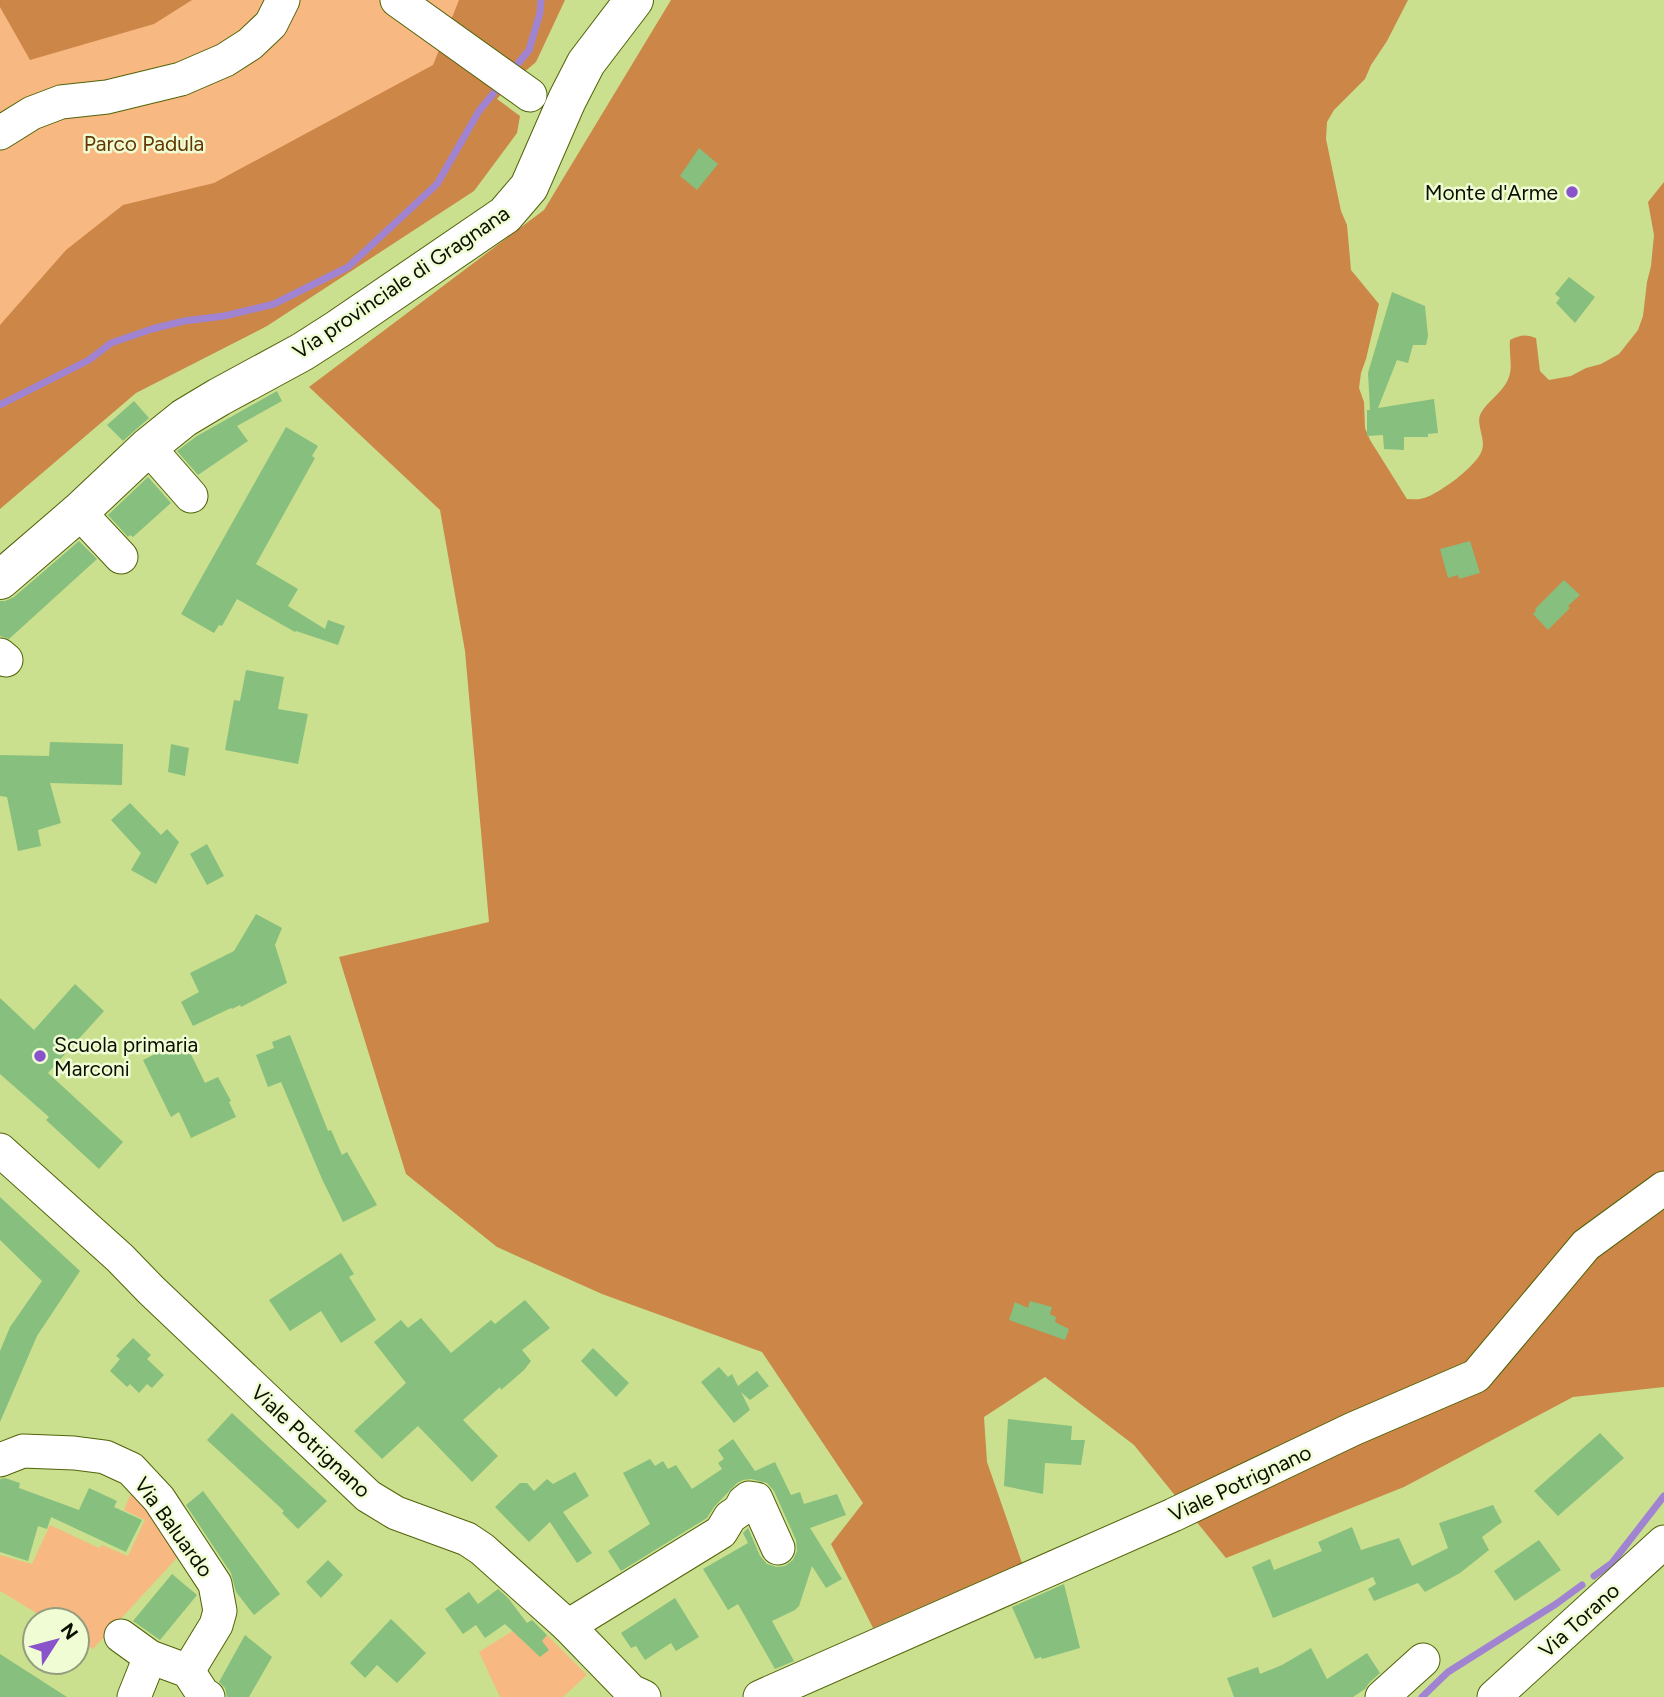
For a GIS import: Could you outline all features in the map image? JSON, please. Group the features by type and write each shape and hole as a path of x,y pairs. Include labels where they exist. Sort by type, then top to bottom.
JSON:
{"main road":[{"name":"Via provinciale di Gragnana","path":"0,580 184,418 338,330 505,215 529,187 586,63 634,0"}],"street":[{"path":"0,133 32,113 61,102 107,97 181,79 225,60 250,44 271,24 283,0"},
{"path":"397,0 530,95"},
{"path":"148,447 191,496"},
{"path":"79,512 121,557"},
{"name":"Viale Potrignano","path":"0,1150 120,1258 368,1496 396,1513 467,1539 482,1549 568,1626 631,1691 644,1697"},
{"name":"Viale Potrignano","path":"760,1697 1173,1515 1353,1429 1476,1376 1586,1245 1664,1188"},
{"name":"Via Baluardo","path":"0,1460 23,1451 105,1457 131,1469 159,1499 215,1584 220,1611 216,1625 188,1671"},
{"path":"568,1626 721,1532 730,1517 740,1510 749,1498 756,1499 778,1548"},
{"name":"Via Torano","path":"1502,1694 1664,1542"},
{"path":"121,1636 149,1657 188,1671 208,1697"},
{"path":"134,1697 149,1657"},
{"path":"1382,1697 1423,1660"}],"green space":[{"name":"Parco Padula","path":"0,0 474,0 403,116 0,374"},
{"path":"133,1489 184,1550 93,1649 91,1606 25,1606 0,1591 0,1555 32,1564 50,1525 99,1548 102,1545 128,1556 145,1520 124,1510"},
{"path":"513,1631 532,1650 547,1635 587,1675 563,1697 500,1697 479,1652"}],"shaded area":[{"path":"0,0 192,0 154,24 30,60 0,7"},
{"path":"459,0 565,0 536,62 497,99 520,116 517,133 474,191 267,326 136,393 0,509 0,325 66,250 123,205 214,183 433,65"},
{"path":"671,0 1408,0 1365,79 1334,110 1327,122 1326,139 1341,211 1347,225 1351,270 1379,304 1359,388 1364,402 1365,428 1407,499 1422,499 1439,491 1466,471 1479,456 1483,441 1479,417 1508,379 1511,366 1510,340 1523,336 1536,338 1540,371 1549,380 1571,376 1619,354 1638,330 1643,316 1654,235 1648,202 1664,182 1664,1387 1573,1397 1404,1487 1226,1558 1134,1445 1045,1377 984,1417 987,1462 1022,1563 873,1628 831,1544 863,1503 762,1352 602,1294 497,1247 406,1174 339,957 489,922 465,651 440,510 309,387 544,210"}],"building":[{"path":"699,148 718,164 697,190 680,176"},
{"path":"1569,277 1595,297 1575,323 1556,303 1560,298 1555,294"},
{"path":"1392,292 1425,306 1428,336 1426,345 1413,345 1408,363 1397,360 1378,408 1434,399 1438,433 1428,434 1428,437 1404,437 1404,450 1384,449 1383,435 1367,436 1367,410 1370,410 1368,373"},
{"path":"277,391 282,401 237,426 248,441 198,475 177,451 197,436"},
{"path":"134,401 149,418 123,441 107,425"},
{"path":"286,427 318,446 312,456 315,458 256,564 298,589 288,606 325,629 328,620 345,626 338,645 295,632 237,599 222,626 219,625 214,633 181,614"},
{"path":"148,477 171,503 133,537 128,537 108,515"},
{"path":"79,541 97,559 9,639 0,636 0,601 14,597"},
{"path":"1470,541 1480,573 1459,579 1458,575 1448,578 1440,549"},
{"path":"1564,580 1580,595 1548,630 1533,614"},
{"path":"246,670 284,677 278,709 308,714 298,764 225,750 234,700 240,701"},
{"path":"50,742 123,744 122,785 50,783 61,823 38,830 41,846 18,851 7,797 0,796 0,755 49,756"},
{"path":"171,744 189,748 185,776 168,772"},
{"path":"130,803 161,835 167,829 179,842 156,884 131,870 141,853 111,820"},
{"path":"207,844 224,876 207,885 190,854"},
{"path":"256,914 282,928 275,945 287,983 241,1007 231,1008 193,1026 181,1002 199,992 190,973 234,951"},
{"path":"75,984 104,1011 48,1073 123,1142 99,1169 46,1120 49,1117 0,1074 0,998 34,1030"},
{"path":"290,1035 328,1131 331,1130 342,1155 347,1152 377,1205 343,1222 281,1082 268,1087 256,1055 274,1048 272,1042"},
{"path":"184,1040 205,1083 218,1077 236,1117 191,1138 179,1112 171,1117 143,1060"},
{"path":"0,1197 80,1271 37,1336 0,1422 0,1351 10,1327 42,1281 0,1240"},
{"path":"341,1253 354,1274 349,1277 376,1320 341,1343 321,1311 290,1331 269,1300"},
{"path":"525,1300 550,1328 522,1350 531,1361 524,1370 463,1420 498,1456 472,1482 418,1426 382,1459 354,1431 406,1383 374,1342 401,1320 408,1328 421,1318 451,1353 491,1320 495,1324"},
{"path":"1030,1301 1052,1307 1050,1314 1056,1317 1055,1322 1069,1329 1065,1340 1009,1320 1015,1302 1028,1308"},
{"path":"133,1338 151,1355 147,1359 164,1375 152,1388 147,1384 139,1393 130,1384 127,1387 110,1371 120,1359 116,1356"},
{"path":"593,1348 629,1383 616,1397 581,1361"},
{"path":"719,1367 728,1377 732,1374 738,1386 757,1371 769,1386 750,1400 741,1392 750,1410 734,1423 701,1382"},
{"path":"232,1413 327,1501 298,1529 282,1513 284,1511 207,1440"},
{"path":"1008,1419 1072,1426 1071,1440 1085,1440 1081,1465 1045,1463 1043,1494 1004,1486"},
{"path":"1600,1433 1624,1458 1558,1516 1534,1491"},
{"path":"733,1439 755,1471 775,1462 791,1495 800,1492 804,1504 837,1494 846,1515 810,1528 842,1579 826,1588 812,1566 799,1606 772,1621 794,1661 775,1669 738,1604 728,1610 703,1569 748,1543 743,1533 748,1528 760,1556 767,1564 785,1566 793,1560 797,1551 796,1540 774,1491 767,1483 751,1479 737,1483 707,1518 621,1571 608,1551 650,1524 623,1473 650,1459 655,1466 663,1461 668,1469 676,1465 692,1489 722,1469 718,1463 724,1459 718,1450"},
{"path":"575,1472 589,1496 563,1512 592,1553 577,1563 550,1522 529,1542 495,1507 520,1483 527,1483 534,1491 547,1479 553,1484"},
{"path":"0,1479 20,1483 19,1488 79,1510 89,1488 117,1501 114,1507 142,1520 126,1552 51,1517 47,1529 38,1526 28,1561 0,1552"},
{"path":"203,1491 280,1594 254,1615 236,1592 231,1573 186,1505"},
{"path":"1493,1505 1502,1522 1482,1537 1489,1550 1460,1573 1425,1592 1418,1583 1374,1601 1368,1589 1376,1584 1373,1577 1273,1618 1252,1567 1270,1559 1274,1570 1322,1551 1318,1542 1352,1527 1361,1550 1399,1538 1412,1566 1448,1548 1439,1523"},
{"path":"1539,1540 1561,1570 1515,1601 1494,1571"},
{"path":"328,1560 343,1575 321,1598 306,1582"},
{"path":"172,1574 197,1595 160,1640 133,1621"},
{"path":"1064,1584 1080,1648 1035,1659 1012,1607"},
{"path":"498,1589 527,1623 532,1620 547,1635 542,1641 549,1650 540,1657 505,1624 485,1638 476,1625 463,1634 445,1609 469,1592 478,1604"},
{"path":"675,1598 699,1637 676,1651 671,1643 645,1660 636,1646 631,1648 621,1633"},
{"path":"391,1619 426,1653 397,1683 377,1665 365,1678 350,1663"},
{"path":"245,1635 272,1657 249,1697 227,1697 225,1688 219,1682"},
{"path":"1311,1648 1327,1679 1367,1653 1380,1673 1353,1697 1234,1697 1227,1678 1258,1667 1260,1674"},
{"path":"0,1654 21,1667 21,1676 34,1676 67,1697 0,1697"}],"waterway":[{"path":"511,72 529,50 541,0"},
{"path":"0,405 89,360 111,343 184,321 224,316 274,304 348,267 437,184 479,111 501,84"},
{"path":"1594,1576 1612,1563 1664,1496"},
{"path":"1422,1697 1448,1672 1582,1585"}],"place":[{"name":"Monte d'Arme","path":"1572,192"},
{"name":"Scuola primaria Marconi","path":"40,1056"}]}
